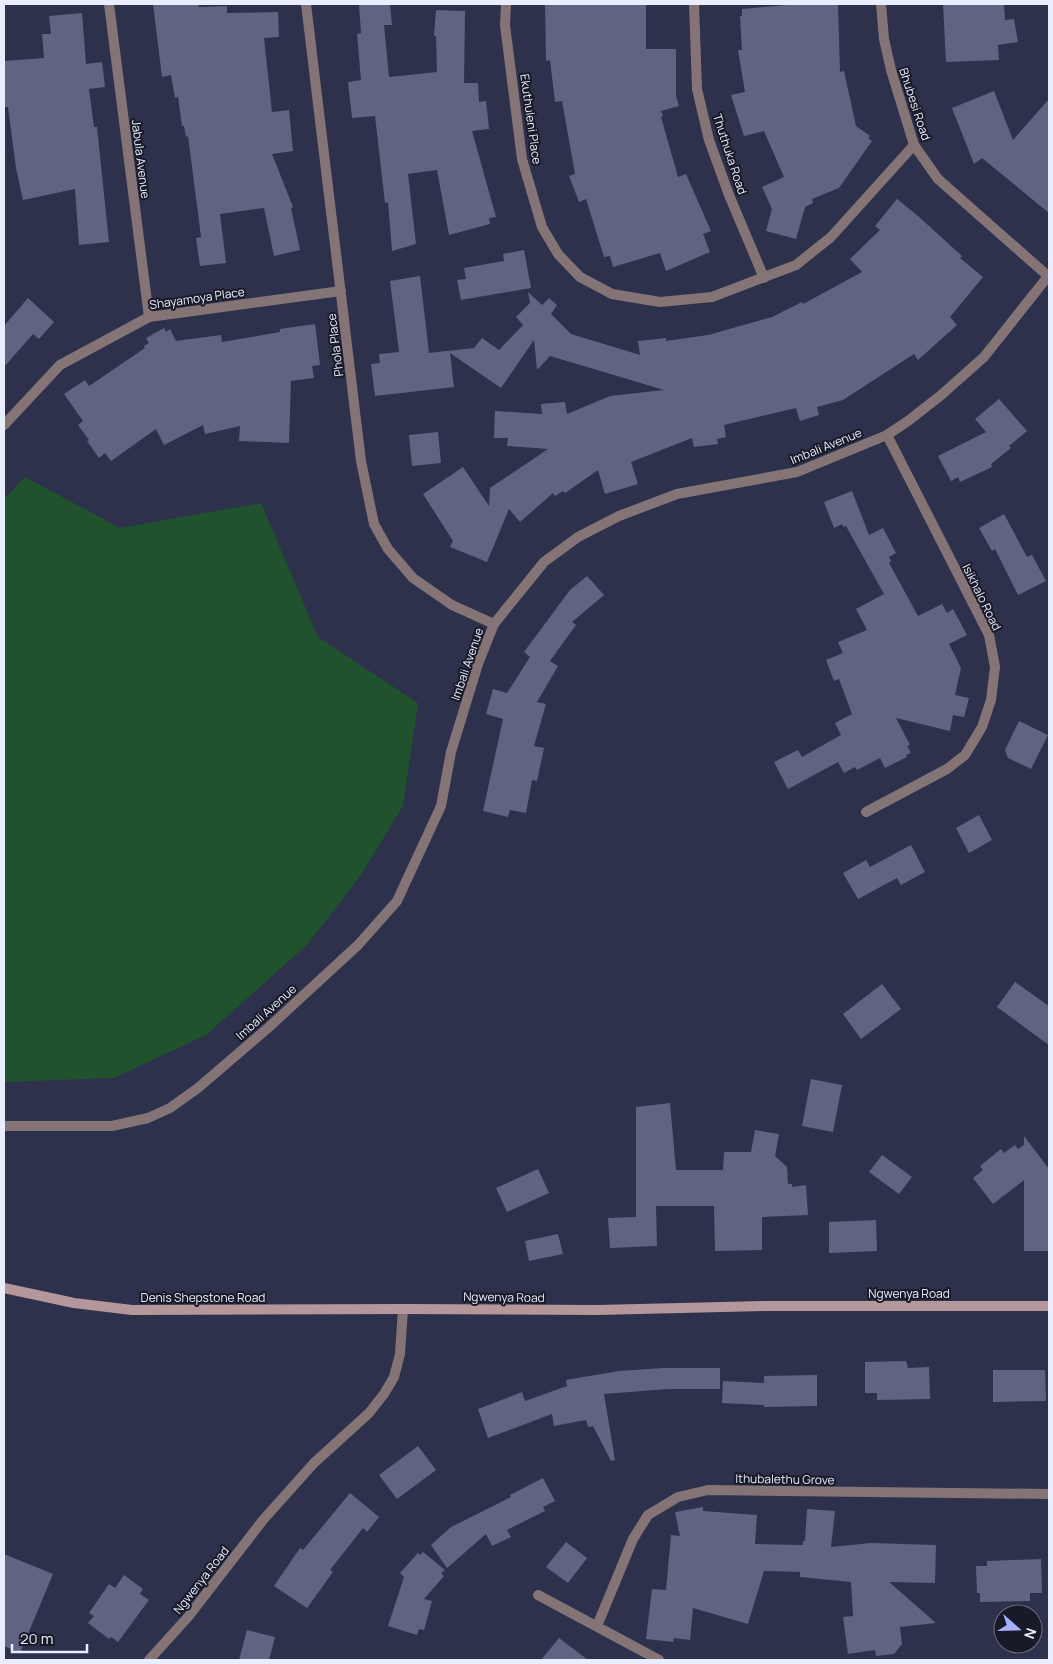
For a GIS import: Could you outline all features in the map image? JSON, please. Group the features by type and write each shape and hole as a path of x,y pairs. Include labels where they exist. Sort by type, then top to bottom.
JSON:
{"street":[{"name":"Jabula Avenue","path":"109,4 148,317"},
{"name":"Phola Place","path":"306,4 361,461 374,524 388,549 413,578 452,605 494,624"},
{"name":"Ekuthuleni Place","path":"506,4 505,24 522,159 542,227 558,254 580,277 612,294 660,302 712,297 796,265 831,237 914,145"},
{"name":"Thuthuka Road","path":"694,4 697,89 709,140 729,195 764,278"},
{"name":"Bhubesi Road","path":"881,4 884,39 891,70 914,145 938,179 1049,276"},
{"name":"Imbali Avenue","path":"4,1126 112,1126 148,1118 170,1108 198,1088 269,1027 358,945 397,901 442,806 452,752 478,664 494,624 544,562 578,537 618,516 677,494 797,472 886,435 908,421 940,396 984,357 1049,276"},
{"name":"Shayamoya Place","path":"4,425 60,366 148,317 341,291"},
{"name":"Isikhalo Road","path":"866,812 947,769 965,754 982,728 991,700 995,667 989,635 886,435"},
{"name":"Denis Shepstone Road","path":"4,1288 74,1303 132,1310 404,1308"},
{"name":"Ngwenya Road","path":"149,1660 188,1617 263,1520 314,1463 369,1413 384,1394 394,1377 400,1354 404,1308 597,1310 764,1306 1049,1306"},
{"name":"Ithubalethu Grove","path":"597,1626 633,1539 648,1515 678,1497 708,1490 1049,1494"},
{"path":"538,1594 659,1660"}],"green space":[{"path":"25,477 120,528 261,503 318,637 418,703 403,806 361,875 307,945 206,1035 114,1078 4,1082 4,499"}],"building":[{"path":"153,4 198,4 199,7 227,6 227,13 278,12 279,37 264,38 272,112 289,110 293,151 272,154 293,207 291,208 300,250 274,256 264,208 220,214 226,263 200,266 196,238 201,237 188,136 186,137 184,126 182,126 178,97 175,98 171,75 162,77"},
{"path":"359,4 390,4 392,25 384,25 389,77 437,72 436,36 434,36 436,10 465,11 464,83 478,83 479,102 486,101 489,129 472,131 496,217 489,218 490,224 449,235 437,170 408,174 416,244 392,251 388,202 385,203 375,116 352,118 348,82 361,80 357,34 361,33"},
{"path":"545,4 646,5 646,49 676,49 676,96 679,106 661,111 663,116 661,117 678,177 686,174 711,231 703,234 710,252 666,271 660,253 613,267 610,256 604,257 586,199 579,202 569,176 575,174 562,101 555,102 550,60 546,61"},
{"path":"798,4 838,4 840,72 844,71 856,126 870,136 868,138 872,141 839,188 812,199 813,203 805,207 796,239 766,231 772,209 762,187 784,177 764,131 744,136 731,95 745,92 738,50 742,50 740,16 742,16 742,9"},
{"path":"943,4 1004,4 1005,20 1014,19 1018,42 998,45 999,60 946,62"},
{"path":"82,13 86,64 102,62 105,87 89,89 94,127 97,127 109,242 79,245 75,189 23,200 16,168 8,107 4,107 4,61 44,58 42,34 51,34 49,16"},
{"path":"994,91 1013,140 1049,99 1049,213 982,158 974,164 952,108"},
{"path":"897,199 918,216 962,256 960,258 983,277 950,317 957,325 918,360 914,354 843,400 817,407 819,415 800,421 796,408 724,425 726,437 717,439 718,444 694,447 692,438 631,462 638,484 605,494 598,470 565,493 563,491 555,496 553,493 520,522 509,509 487,562 450,547 453,541 423,494 463,467 489,506 490,488 548,449 507,446 508,438 494,438 495,411 542,414 541,404 565,402 567,414 610,396 664,390 550,356 537,370 534,340 501,388 450,353 454,387 375,396 371,364 380,363 379,354 399,352 390,281 420,276 429,353 474,348 482,338 499,350 523,325 516,317 530,303 528,292 542,305 549,298 557,305 551,314 571,334 640,355 638,341 666,338 666,341 708,335 772,317 802,302 803,304 862,272 850,259 880,230 875,226"},
{"path":"524,250 531,288 461,300 457,280 466,279 464,268 504,261 503,254"},
{"path":"28,298 54,322 39,339 33,334 4,367 4,326"},
{"path":"315,324 320,365 312,366 314,378 291,381 289,443 239,441 240,426 205,434 203,425 164,445 156,429 111,461 105,453 99,458 87,441 89,440 78,425 83,421 64,394 85,380 89,386 145,348 144,346 149,343 146,338 164,328 166,332 170,329 176,341 221,335 222,342 280,332 280,329"},
{"path":"999,399 1027,431 1009,446 1011,448 991,464 992,467 960,482 958,477 951,481 938,456 986,432 975,419"},
{"path":"438,432 441,463 412,466 409,435"},
{"path":"852,491 869,535 883,528 896,553 889,557 891,561 889,563 918,616 942,604 947,613 953,609 967,635 949,644 961,668 955,695 969,698 964,717 953,715 950,731 896,718 910,745 907,746 911,753 906,755 907,757 885,768 880,758 857,770 855,767 844,773 838,762 788,789 774,762 798,750 802,757 841,735 835,723 852,714 839,679 834,681 826,660 843,653 838,642 867,630 856,609 884,594 846,526 843,527 842,524 834,528 824,502"},
{"path":"1004,514 1027,557 1032,555 1046,581 1018,595 995,549 992,551 979,528"},
{"path":"587,576 604,595 572,622 576,625 550,661 558,666 537,702 546,704 534,746 544,748 537,781 532,780 526,813 510,810 508,817 483,811 503,719 486,714 493,689 507,693 530,657 524,652 570,590"},
{"path":"1019,721 1048,735 1031,769 1008,758 1005,750"},
{"path":"979,815 992,840 969,853 956,828"},
{"path":"911,845 925,872 901,885 897,878 858,899 843,873 866,860 870,867"},
{"path":"1015,982 1049,1006 1049,1045 997,1007"},
{"path":"882,984 901,1009 861,1039 843,1014"},
{"path":"811,1079 842,1085 833,1132 802,1126"},
{"path":"670,1103 676,1170 723,1170 724,1152 751,1152 755,1130 779,1134 775,1156 787,1167 788,1184 792,1184 792,1187 806,1185 808,1215 762,1217 762,1250 715,1251 714,1206 656,1206 657,1246 610,1248 608,1218 636,1217 636,1107"},
{"path":"1024,1136 1049,1169 1049,1251 1024,1251 1024,1180 993,1204 973,1178 983,1170 980,1166 1001,1149 1004,1153 1015,1145 1018,1149 1024,1145"},
{"path":"882,1155 912,1177 899,1194 869,1172"},
{"path":"538,1169 549,1193 507,1212 496,1188"},
{"path":"876,1220 877,1251 829,1253 829,1222"},
{"path":"558,1234 563,1254 529,1261 525,1241"},
{"path":"906,1361 908,1368 929,1367 930,1399 877,1400 877,1393 865,1393 865,1362"},
{"path":"663,1368 720,1368 720,1389 668,1389 604,1394 615,1460 611,1461 593,1426 588,1427 586,1420 554,1426 552,1414 488,1438 478,1409 522,1392 525,1401 567,1386 566,1380 619,1371"},
{"path":"993,1370 1045,1370 1046,1401 993,1402"},
{"path":"817,1375 817,1406 764,1407 764,1405 722,1403 723,1381 764,1383 764,1376"},
{"path":"418,1446 436,1470 397,1499 379,1475"},
{"path":"543,1478 555,1501 543,1507 545,1511 507,1530 511,1537 492,1546 486,1534 447,1568 431,1545 451,1527 511,1497 510,1495"},
{"path":"350,1493 379,1517 367,1532 363,1528 330,1570 333,1572 307,1608 274,1586 300,1548 303,1550"},
{"path":"703,1507 703,1511 757,1515 755,1544 803,1545 803,1541 805,1541 807,1509 835,1511 831,1547 871,1543 936,1545 935,1583 889,1582 936,1623 900,1627 902,1644 894,1654 876,1656 875,1650 848,1654 843,1617 853,1616 851,1582 800,1577 800,1572 764,1571 748,1624 693,1608 690,1640 674,1638 673,1642 646,1639 652,1589 666,1590 671,1535 680,1536 675,1512"},
{"path":"566,1542 587,1558 568,1583 546,1567"},
{"path":"423,1552 445,1570 441,1573 444,1576 424,1599 432,1601 424,1630 419,1629 417,1635 388,1626 404,1577 400,1573 418,1553 420,1555"},
{"path":"4,1554 53,1574 20,1653 4,1646"},
{"path":"1041,1559 1042,1593 1030,1593 1030,1601 980,1602 980,1593 977,1593 976,1566 987,1566 987,1561"},
{"path":"124,1575 143,1589 140,1594 149,1600 118,1642 111,1637 109,1639 88,1623 94,1616 89,1613 109,1584 115,1588"},
{"path":"247,1630 275,1637 269,1660 239,1660"},
{"path":"559,1638 588,1660 541,1660"}]}
